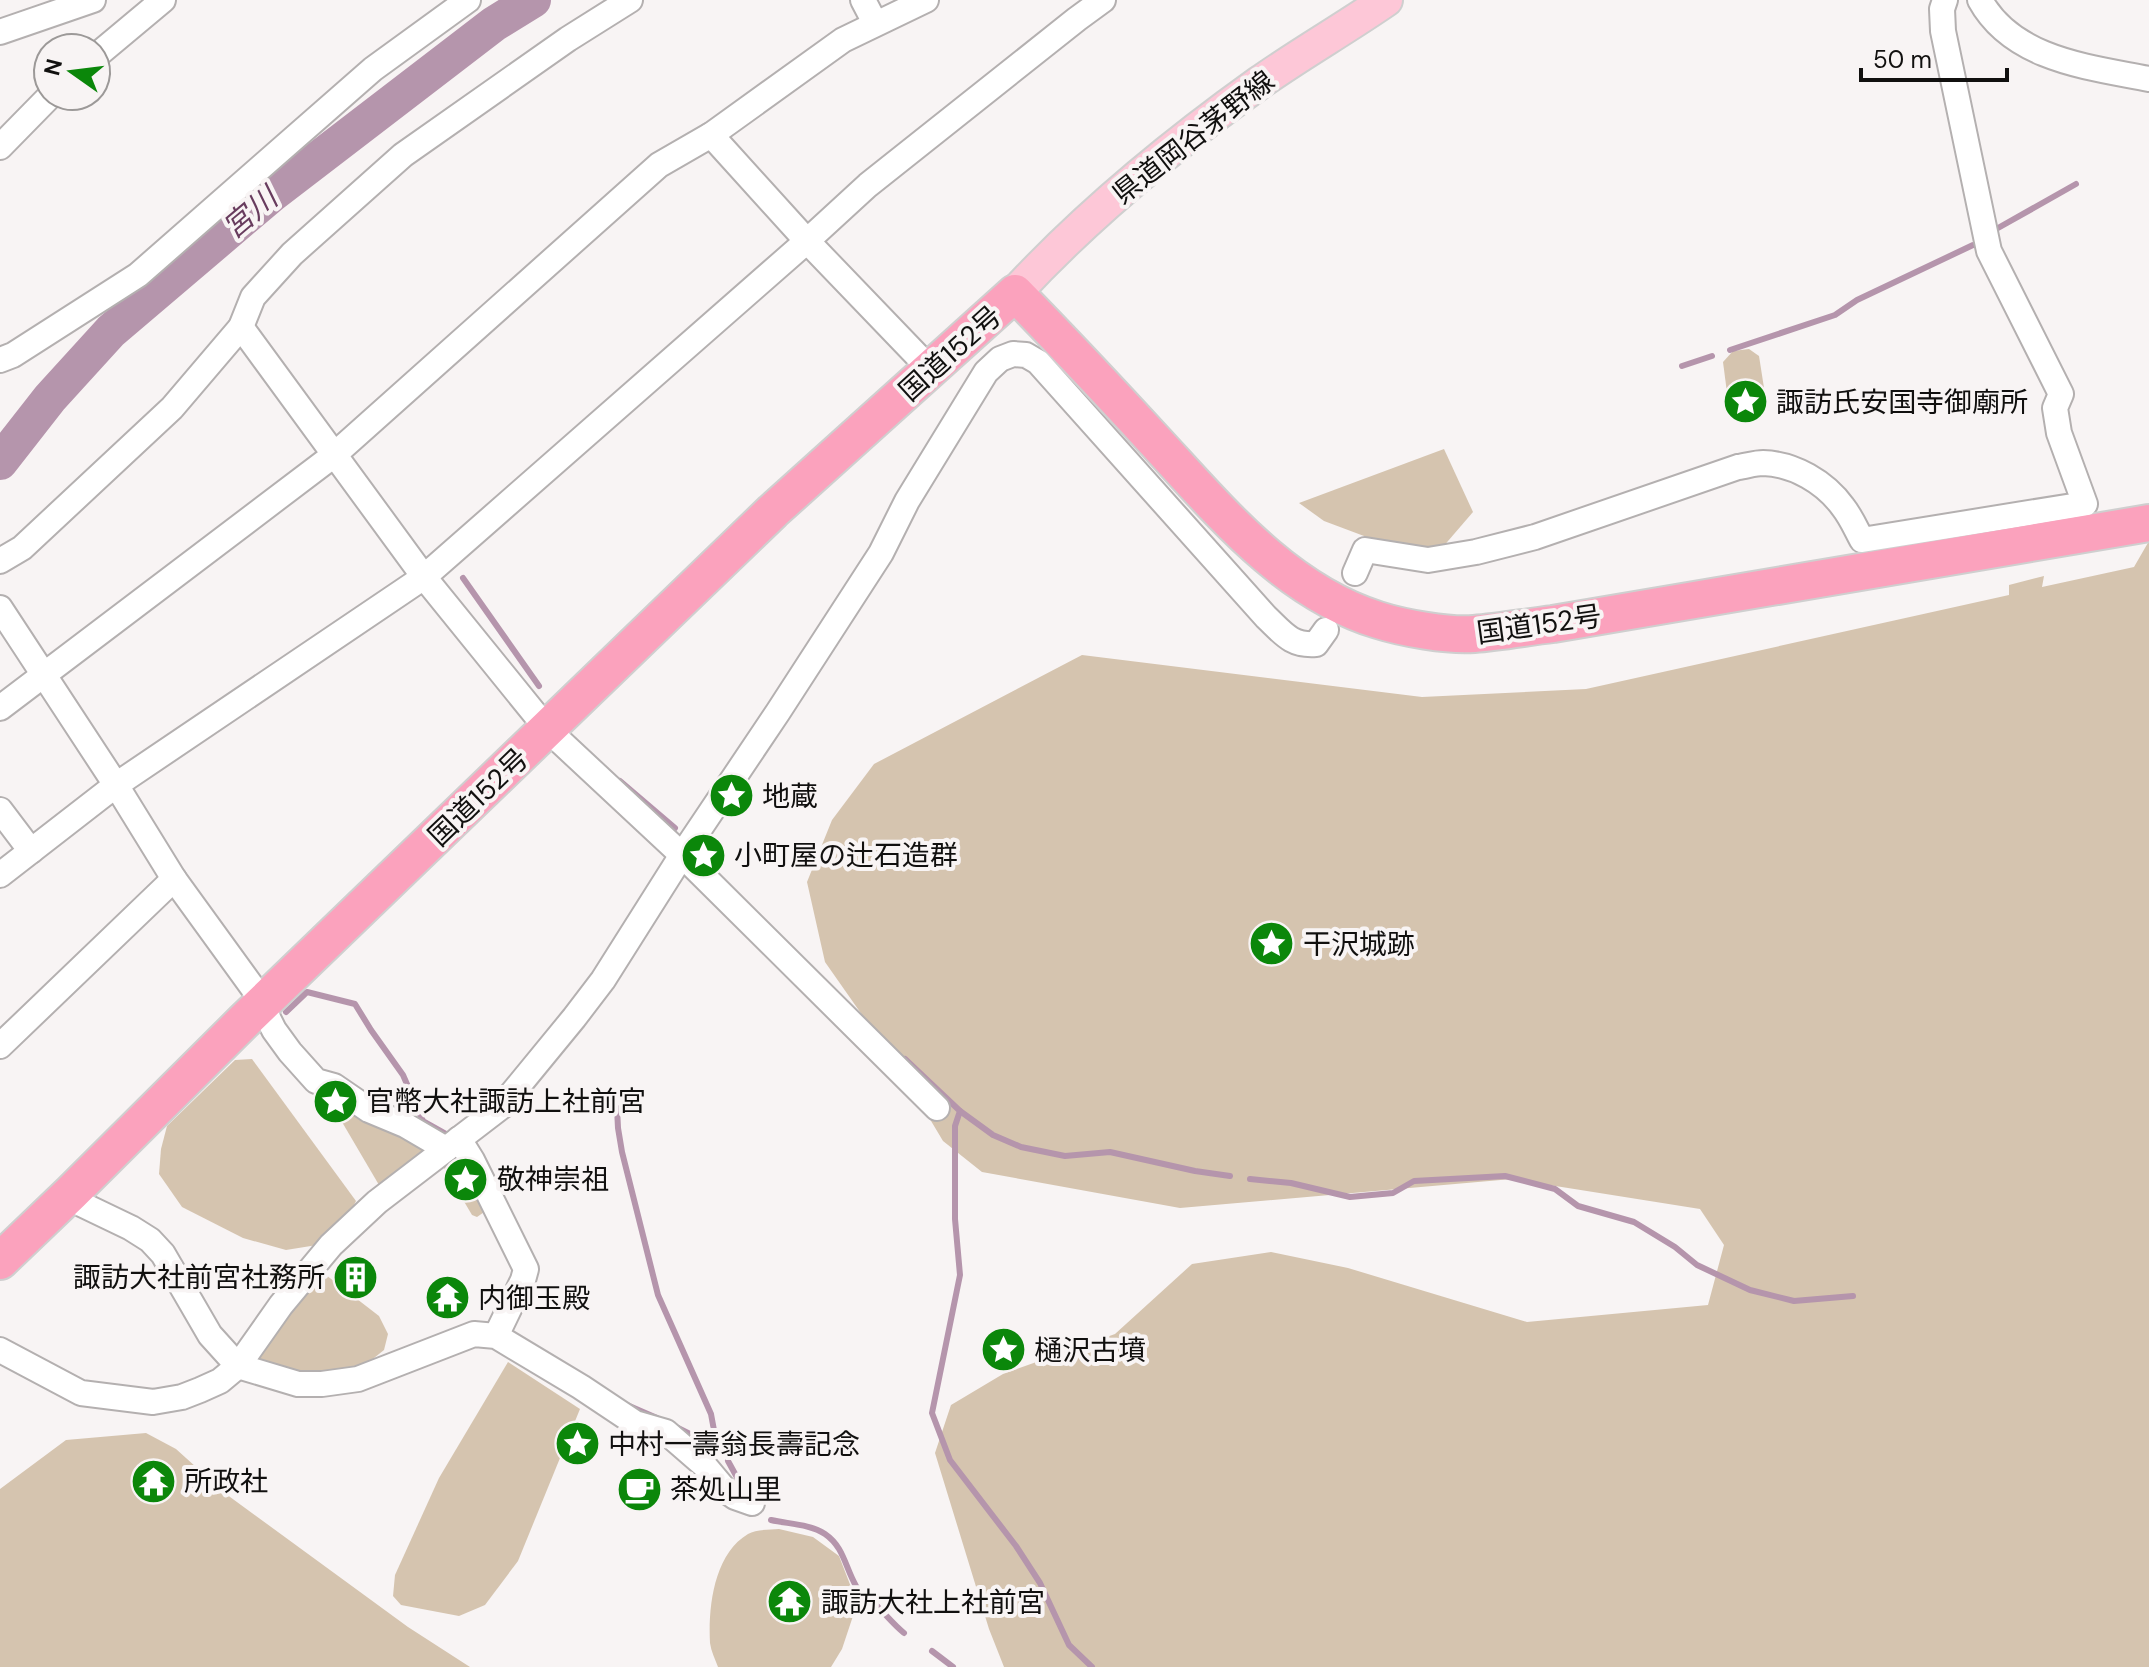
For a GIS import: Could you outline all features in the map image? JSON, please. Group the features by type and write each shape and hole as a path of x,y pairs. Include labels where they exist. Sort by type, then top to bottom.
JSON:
{"highway":[{"name":"国道152号","path":"0,1261 773,511 1015,293 1223,515 1283,570 1347,608 1378,620 1419,629 1471,634 1553,624 2149,523"}],"main road":[{"name":"県道岡谷茅野線","path":"1015,293 1075,232 1147,167 1261,82 1379,2"}],"street":[{"path":"0,32 93,0"},
{"path":"112,43 163,0"},
{"path":"0,360 13,355 138,275 373,69 468,0"},
{"path":"0,561 22,548 172,408 241,327 253,297 282,265 403,155 568,39 630,0"},
{"path":"863,0 875,23"},
{"path":"0,708 334,455 659,165 711,135 843,40 926,0"},
{"path":"0,875 116,785 424,577 1070,9 1103,0"},
{"path":"1355,573 1365,550 1428,560 1476,552 1535,537 1738,467 1762,463 1813,477 1844,508 1862,540 2085,504 2059,433 2055,408 2061,394 1989,251 1943,31 1942,9 1945,0"},
{"path":"1980,0 1992,17 2015,39 2047,55 2149,79"},
{"path":"0,147 34,112"},
{"path":"711,135 931,370"},
{"path":"241,327 424,577 548,730 682,855 937,1108"},
{"path":"0,1350 81,1393 153,1402 182,1397 220,1381 238,1366 281,1305 331,1245 377,1202 501,1107 603,980 881,553 907,501 973,390 1000,359 1013,354 1026,355 1038,362 1266,617 1287,636 1302,645 1316,644 1326,630"},
{"path":"0,608 174,879 253,988 290,1052 316,1081 334,1086 369,1110 452,1144 478,1173 526,1269 496,1336"},
{"path":"0,810 31,851"},
{"path":"0,1046 174,879"},
{"path":"71,1193 81,1204 150,1240 163,1254 210,1335 238,1366 298,1384 322,1384 358,1379 474,1334 496,1336 635,1423 666,1432 704,1465 725,1490 752,1503"}],"shaded area":[{"path":"1749,349 1759,356 1767,407 1757,416 1738,418 1729,408 1723,362 1733,351"},
{"path":"1444,449 1473,512 1442,548 1380,542 1324,521 1299,503"},
{"path":"2149,541 2149,1667 1004,1667 989,1629 935,1453 951,1405 1003,1374 1115,1334 1192,1264 1271,1252 1348,1268 1527,1322 1708,1305 1724,1245 1700,1209 1512,1179 1180,1208 982,1172 943,1141 900,1069 825,962 807,882 832,820 874,764 1082,655 1422,697 1586,689 2009,595 2009,585 2044,576 2042,587 2134,567"},
{"path":"252,1059 356,1201 349,1215 317,1245 286,1250 243,1238 182,1207 159,1174 167,1126 235,1060"},
{"path":"349,1106 431,1148 379,1185 342,1122 341,1115"},
{"path":"456,1153 487,1210 477,1217 472,1215 443,1166"},
{"path":"317,1272 326,1275 379,1316 388,1334 384,1350 369,1362 346,1373 301,1376 250,1359"},
{"path":"508,1362 580,1409 518,1561 485,1605 459,1616 401,1605 393,1596 395,1575 439,1478"},
{"path":"146,1433 176,1449 226,1494 408,1627 470,1667 0,1667 0,1489 66,1440"},
{"path":"779,1529 813,1537 839,1556 851,1587 853,1616 842,1649 831,1667 718,1667 711,1646 712,1598 727,1554 748,1534"}],"waterway":[{"name":"宮川","path":"0,462 50,398 111,331 271,195 494,24 533,0"},
{"path":"1998,228 2076,184"},
{"path":"1730,350 1835,315 1857,300 1973,245"},
{"path":"1682,366 1712,356"},
{"path":"463,578 539,686"},
{"path":"620,781 675,828"},
{"path":"286,1012 307,992 355,1004 403,1075 423,1121 448,1135"},
{"path":"905,1059 960,1111 955,1126 955,1219 960,1275 932,1413 950,1460 1016,1546 1040,1583 1069,1645 1092,1667"},
{"path":"617,1108 622,1152 658,1295 711,1414 716,1441 712,1445"},
{"path":"960,1111 993,1135 1021,1147 1065,1156 1110,1152 1230,1176"},
{"path":"1250,1179 1291,1183 1350,1197 1393,1193 1414,1181 1505,1176 1555,1189 1578,1206 1634,1222 1675,1247 1697,1265 1750,1290 1794,1301 1853,1296"},
{"path":"627,1405 657,1418"},
{"path":"678,1428 718,1446"},
{"path":"728,1461 739,1481"},
{"path":"771,1520 813,1528 831,1539 858,1589 904,1633"},
{"path":"932,1651 953,1667"}],"place":[{"name":"諏訪氏安国寺御廟所","path":"1745,402"},
{"name":"地蔵","path":"731,796"},
{"name":"小町屋の辻石造群","path":"703,855"},
{"name":"干沢城跡","path":"1272,944"},
{"name":"官幣大社諏訪上社前宮","path":"335,1101"},
{"name":"敬神崇祖","path":"466,1179"},
{"name":"諏訪大社前宮社務所","path":"356,1277"},
{"name":"内御玉殿","path":"447,1298"},
{"name":"樋沢古墳","path":"1003,1350"},
{"name":"中村一壽翁長壽記念","path":"577,1444"},
{"name":"所政社","path":"153,1481"},
{"name":"茶処山里","path":"639,1489"},
{"name":"諏訪大社上社前宮","path":"790,1602"}]}
